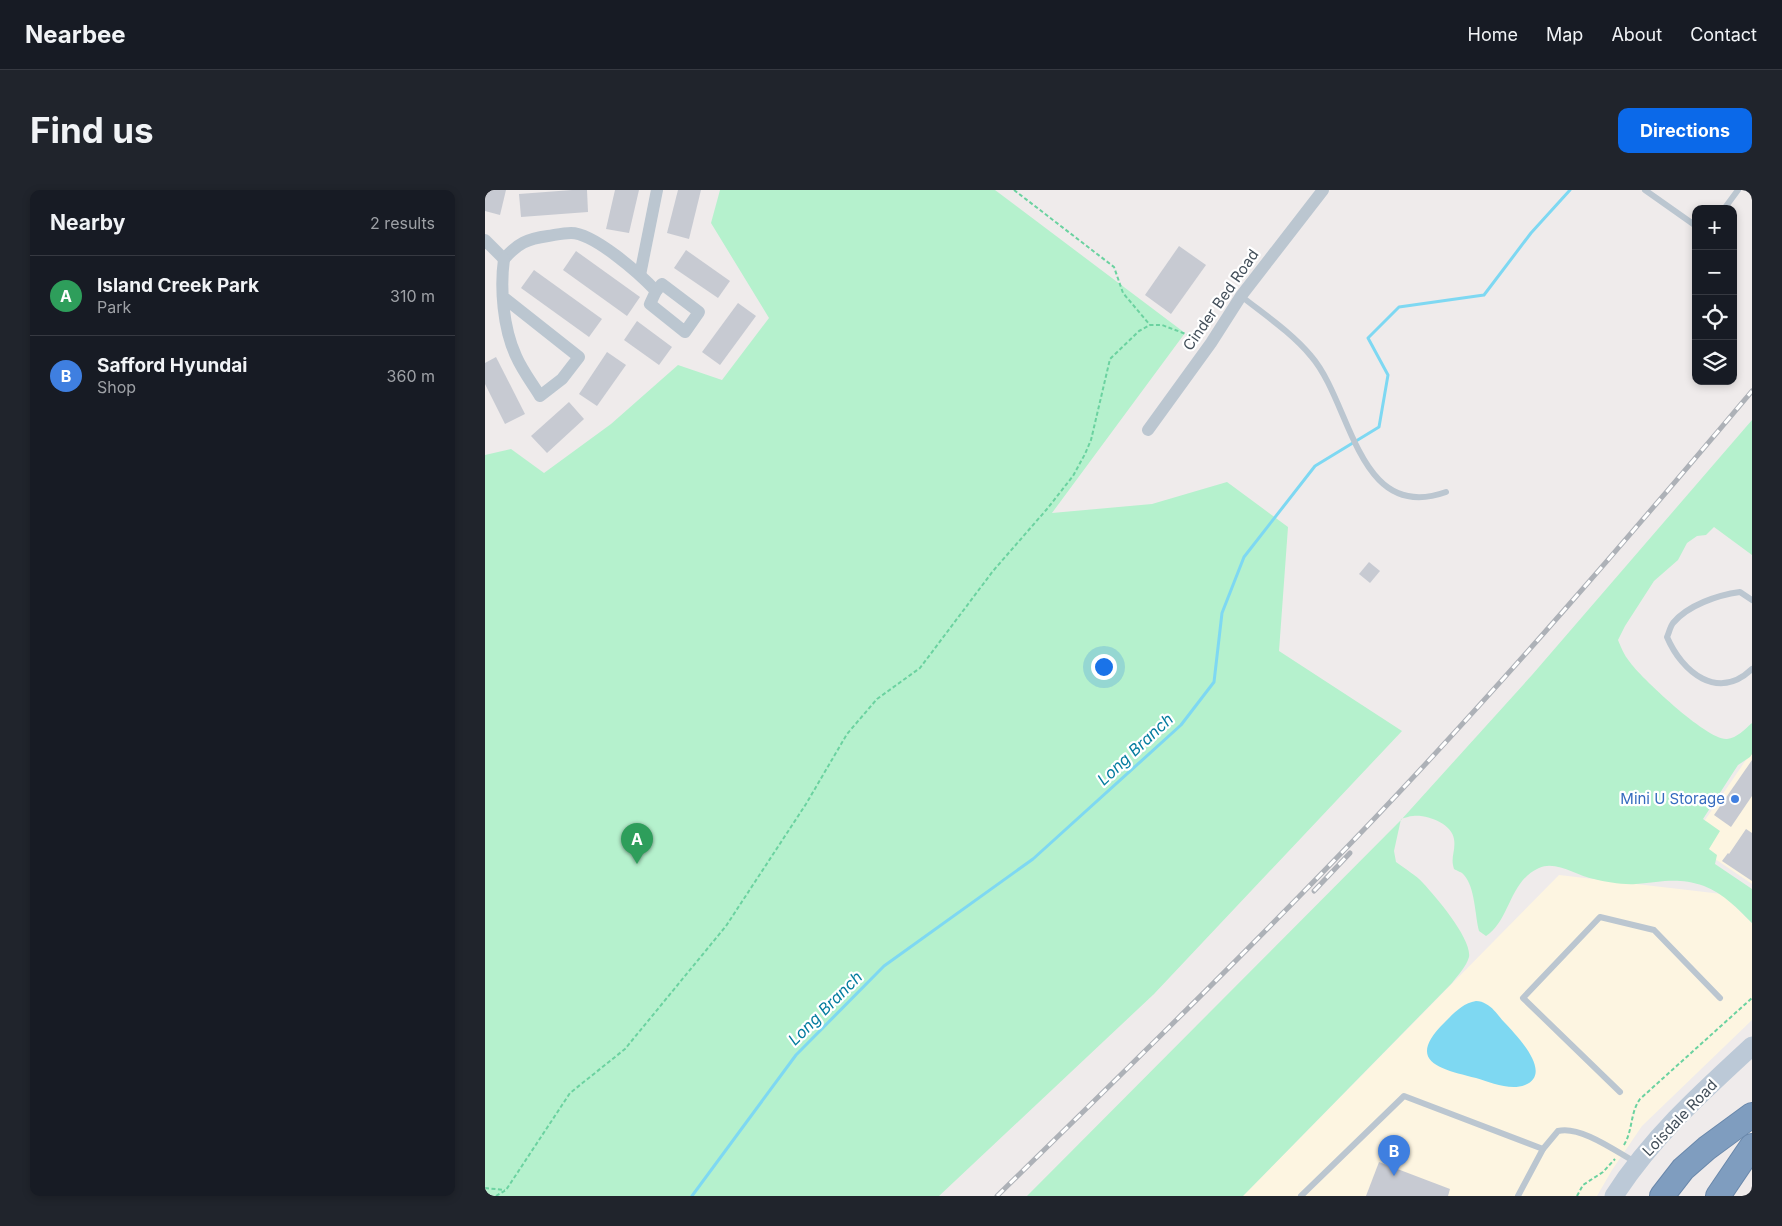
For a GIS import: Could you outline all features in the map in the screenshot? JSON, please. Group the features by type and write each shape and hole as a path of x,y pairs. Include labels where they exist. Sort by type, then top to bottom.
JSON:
{"highway":[{"path":"1661,1196 1683,1169 1707,1148 1752,1115"},
{"path":"1717,1196 1752,1146"}],"main road":[{"name":"Loisdale Road","path":"1614,1196 1637,1163 1683,1110 1752,1046"}],"street":[{"path":"640,274 657,190"},
{"name":"Cinder Bed Road","path":"1148,430 1211,342 1241,296 1323,190"},
{"path":"503,297 579,357 562,379 540,396 516,356 509,336 503,297 502,277 504,259 514,247 537,238 571,233 592,240 640,274 657,291"},
{"path":"485,240 504,259"}],"lane":[{"path":"1727,205 1738,190"},
{"path":"1650,192 1692,223"},
{"path":"1241,296 1312,356 1334,394 1355,445 1373,474 1384,485 1409,497 1431,497 1446,492"},
{"path":"1752,600 1740,592 1719,595 1693,608 1673,623 1667,637 1674,653 1689,669 1705,680 1722,684 1743,677 1752,668"},
{"path":"1620,1092 1523,998 1601,917 1654,930 1721,998"},
{"path":"1301,1196 1404,1096 1543,1149"},
{"path":"1518,1196 1543,1149 1557,1131 1569,1130 1587,1136 1637,1163"}],"path":[{"path":"1014,190 1114,267 1123,293 1150,324"},
{"path":"496,1196 506,1190 570,1093 625,1049 726,926 806,804 847,734 877,699 920,668 993,571 1047,510 1073,476 1091,440 1110,359 1139,331 1150,324 1162,325 1189,336 1211,342"},
{"path":"1577,1196 1583,1185 1613,1163 1631,1129 1635,1106 1640,1099 1752,998"},
{"path":"485,1188 506,1190"}],"shaded area":[{"name":"Mini U Storage","path":"1752,751 1752,884 1690,842"},
{"path":"1559,875 1722,894 1752,923 1752,1020 1642,1126 1597,1196 1243,1196"}],"green space":[{"path":"720,190 995,190 1185,333 1052,513 1152,504 1227,482 1288,527 1279,651 1402,731 1154,994 939,1196 485,1196 485,455 511,449 544,473 611,424 678,365 722,380 769,318 711,223"},
{"path":"1752,420 1752,555 1714,527 1706,535 1697,536 1687,543 1678,560 1654,581 1618,640 1627,659 1646,680 1675,707 1705,730 1718,737 1727,739 1737,735 1752,723 1752,754 1738,765 1703,819 1720,831 1709,849 1717,855 1715,864 1752,889 1752,923 1724,897 1711,889 1694,883 1670,881 1620,884 1587,877 1559,867 1546,866 1529,874 1521,882 1500,921 1486,936 1479,931 1473,894 1468,880 1463,874 1454,869 1454,839 1449,829 1432,818 1410,816 1402,819 1532,675"},
{"path":"1401,820 1394,851 1396,862 1420,880 1452,919 1465,940 1468,949 1468,961 1452,983 1243,1196 1027,1196"}],"water":[{"path":"1476,1001 1484,1003 1494,1010 1530,1054 1536,1072 1533,1079 1525,1085 1513,1087 1494,1084 1451,1071 1432,1062 1428,1055 1428,1046 1433,1036 1455,1012 1463,1006"}],"building":[{"path":"485,190 506,190 500,215 485,211"},
{"path":"587,190 588,212 521,217 519,194"},
{"path":"615,190 639,190 629,233 606,229"},
{"path":"678,190 701,190 689,239 667,233"},
{"path":"1179,246 1206,265 1171,314 1145,295"},
{"path":"686,250 730,281 718,298 674,268"},
{"path":"576,251 640,297 627,316 563,270"},
{"path":"534,270 602,319 589,337 521,288"},
{"path":"738,303 756,316 720,365 702,352"},
{"path":"637,321 672,347 659,365 624,340"},
{"path":"607,352 626,365 597,406 579,394"},
{"path":"496,357 525,414 505,424 485,384 485,363"},
{"path":"569,402 584,419 547,453 531,436"},
{"path":"1369,562 1380,571 1370,583 1359,574"},
{"path":"1752,760 1752,796 1731,827 1714,815"},
{"path":"1746,829 1752,833 1752,881 1722,861"},
{"path":"1379,1162 1450,1189 1448,1196 1366,1196"}],"waterway":[{"name":"Long Branch","path":"692,1196 796,1055 884,966 1033,859 1181,725 1214,682 1222,613 1244,557 1315,466 1379,427 1388,375 1368,338 1399,307 1484,295 1531,233 1570,190"}],"railway":[{"path":"997,1196 1234,962 1423,767 1566,608 1752,391"},
{"path":"1314,891 1350,853"}],"place":[{"name":"Mini U Storage","path":"1735,799"},
{"name":"Island Creek Park","path":"637,864"},
{"name":"Safford Hyundai","path":"1394,1176"}]}
